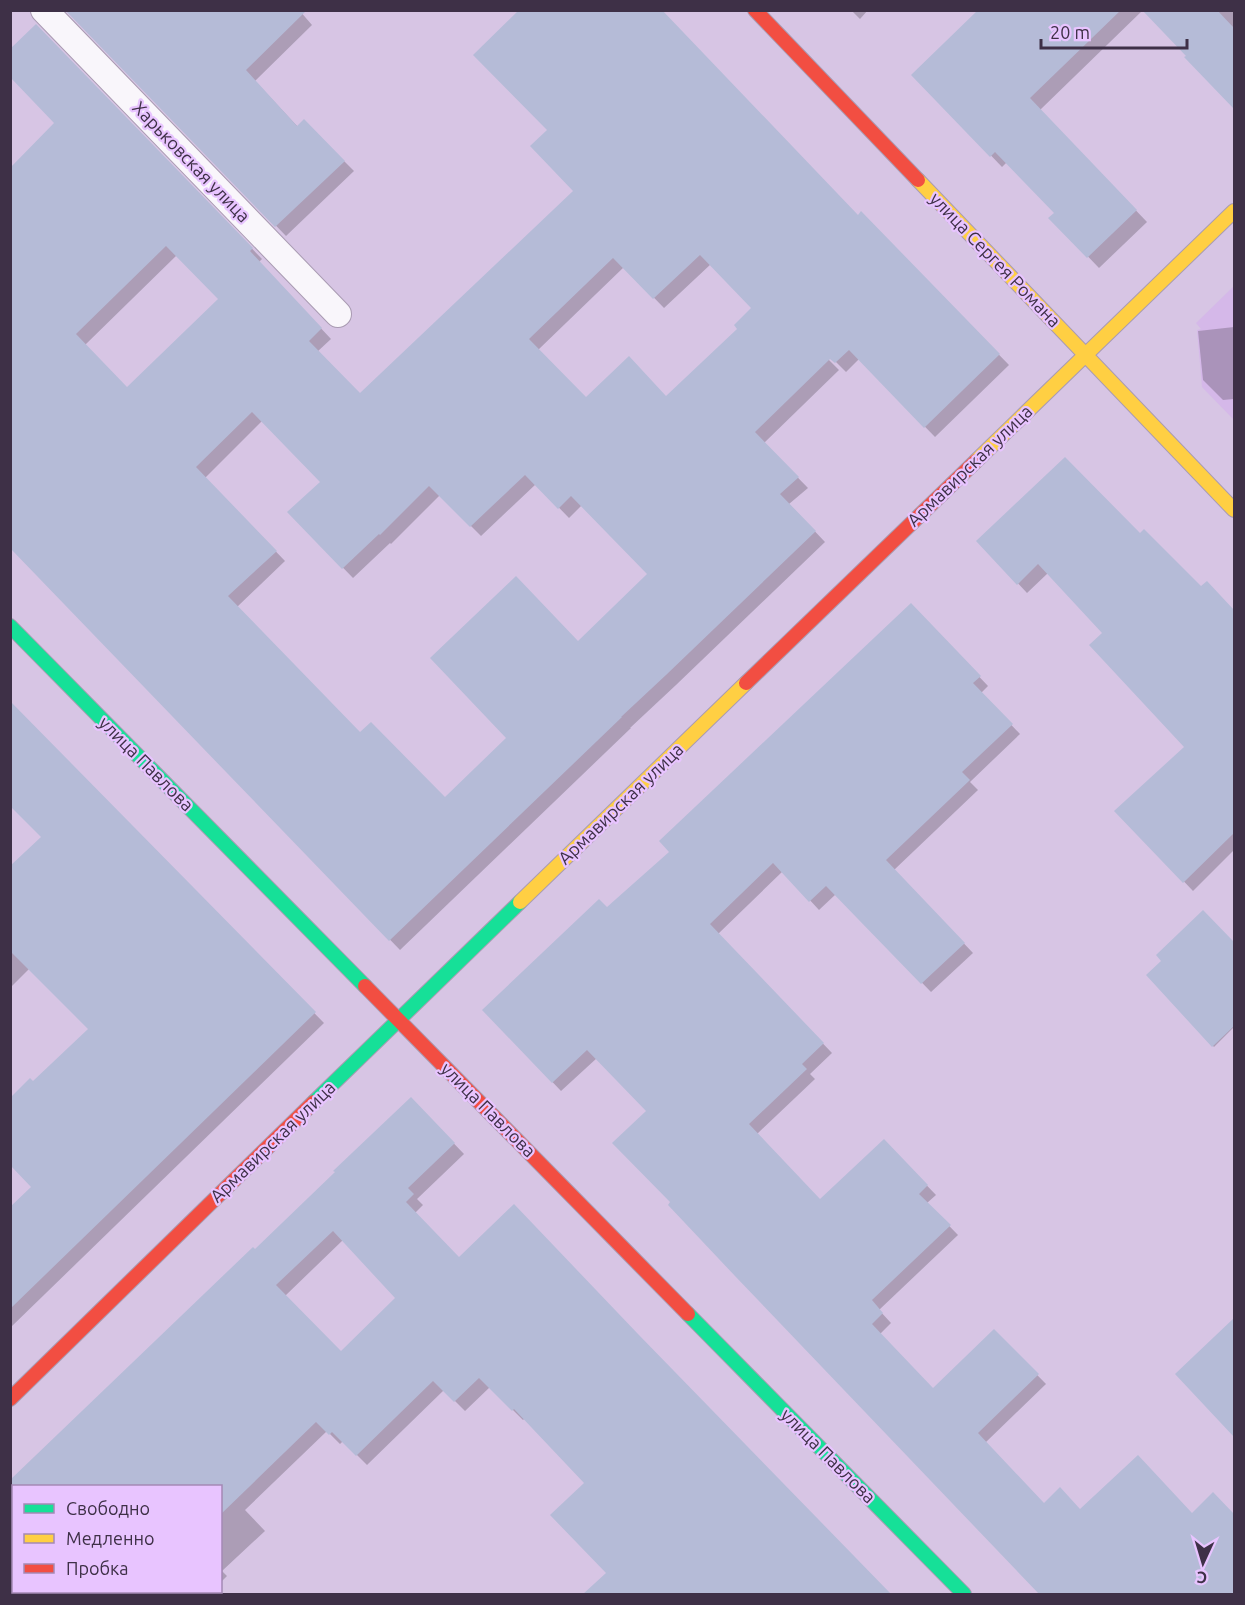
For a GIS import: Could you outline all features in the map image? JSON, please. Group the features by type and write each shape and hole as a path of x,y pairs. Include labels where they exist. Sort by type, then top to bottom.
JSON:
{"street":[{"name":"улица Сергея Романа","path":"756,10 1234,510"},
{"name":"Армавирская улица","path":"10,1399 1234,211"},
{"name":"улица Павлова","path":"10,626 964,1594"}],"lane":[{"name":"Харьковская улица","path":"44,10 338,314"}],"shaded area":[{"path":"1234,286 1234,420 1202,387 1197,330 1201,329 1196,323"}],"building":[{"path":"65,10 307,10 246,70 297,126 304,119 345,161 275,227"},
{"path":"519,10 662,10 858,215 861,211 1000,354 924,428 849,350 835,363 830,359 755,432 799,477 780,494 816,531 389,941 10,548 10,168 54,123 10,77 10,49 36,24 253,248 250,251 322,328 309,341 360,393 573,191 530,146 547,130 473,55","holes":["166,246 218,299 127,387 76,334","700,255 751,308 734,325 737,329 666,396 629,356 586,397 529,339 613,258 653,299","252,412 320,482 287,512 342,569 429,486 470,527 525,475 558,509 571,496 647,574 578,641 516,576 430,658 506,738 445,797 371,722 360,732 228,596 277,551 196,467"]},
{"path":"978,10 1121,10 1030,98 1137,210 1087,258 1048,218 1054,213 995,152 990,157 911,75"},
{"path":"1142,10 1217,10 1234,28 1234,109 1184,57 1186,56"},
{"path":"1065,457 1140,533 1144,529 1201,586 1207,581 1234,610 1234,833 1183,883 1114,811 1184,747 1089,645 1102,633 1038,564 1017,585 976,541"},
{"path":"911,603 981,676 973,683 1013,724 962,772 970,780 886,860 965,943 921,984 826,886 809,902 773,863 710,924 824,1043 802,1064 807,1069 749,1124 820,1199 884,1139 928,1185 919,1194 951,1225 872,1300 883,1313 872,1324 933,1388 994,1329 1039,1374 978,1433 1044,1503 1060,1487 1080,1509 1138,1455 1192,1513 1213,1492 1234,1514 1234,1594 1039,1594 735,1276 668,1205 670,1202 612,1143 646,1111 587,1050 552,1083 482,1010 599,899 607,907 669,852 659,841"},
{"path":"10,701 316,1012 10,1309 10,1207 31,1187 11,1166 11,1097 30,1078 33,1081 88,1029 10,951 10,866 41,837 10,806"},
{"path":"1203,910 1234,942 1234,1026 1212,1047 1146,975 1161,961 1156,955"},
{"path":"411,1097 455,1143 408,1188 414,1194 406,1202 459,1257 514,1204 891,1594 583,1594 606,1573 550,1515 584,1483 514,1409 512,1411 479,1378 454,1402 433,1381 356,1456 332,1432 329,1435 316,1422 222,1513 222,1485 10,1486 10,1480 253,1247 255,1249 335,1172 333,1171","holes":["333,1231 395,1298 341,1351 276,1285"]},
{"path":"1234,1318 1234,1437 1175,1374"}],"traffic: fast":[{"path":"10,626 365,986"},
{"path":"314,1102 520,902"},
{"path":"688,1314 964,1594"}],"traffic: slow":[{"path":"918,180 1234,510"},
{"path":"976,461 1234,211"},
{"path":"520,902 746,683"}],"traffic: jam":[{"path":"755,10 918,180"},
{"path":"746,683 976,461"},
{"path":"365,986 688,1314"},
{"path":"10,1399 314,1102"}]}
